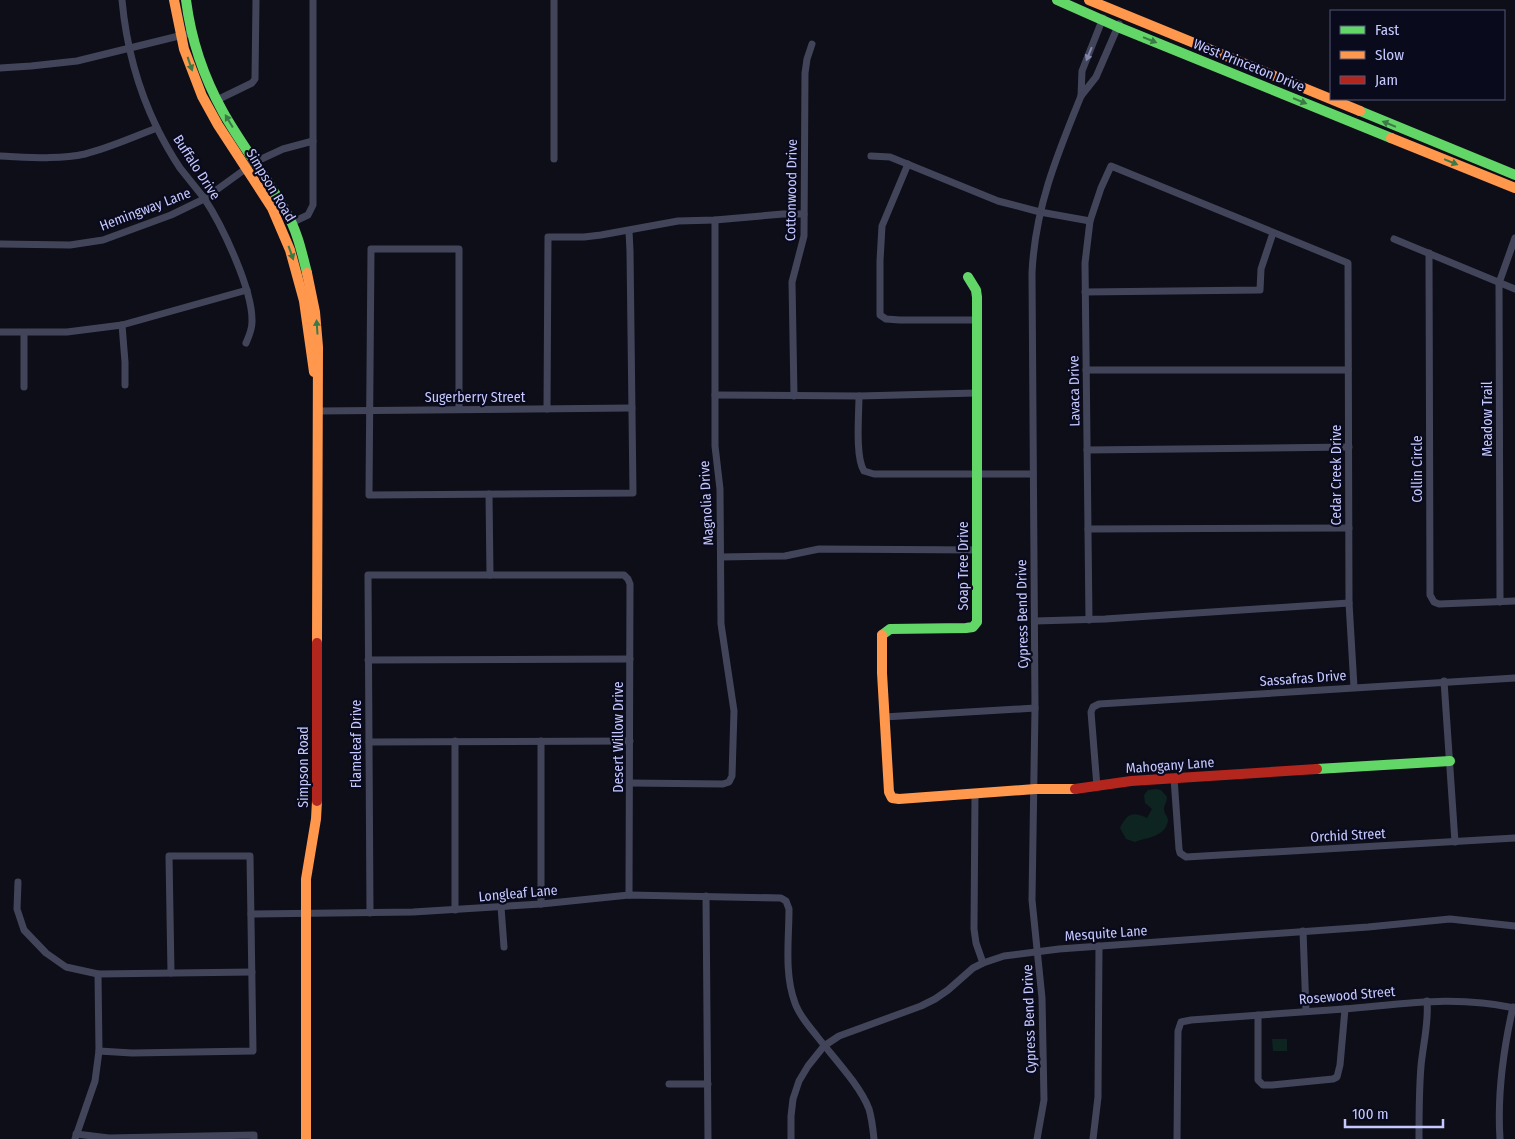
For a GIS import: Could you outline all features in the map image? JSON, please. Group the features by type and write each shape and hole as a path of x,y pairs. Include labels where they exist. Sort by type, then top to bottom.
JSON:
{"main road":[{"name":"Simpson Road","path":"174,0 186,35 193,75 206,103 291,223 307,266 313,295 318,347 317,810 315,830 306,864 306,1139"},
{"path":"186,0 186,35 251,166"},
{"name":"West Princeton Drive","path":"1057,0 1118,27 1515,188"},
{"name":"West Princeton Drive","path":"1089,0 1330,100"},
{"name":"West Princeton Drive","path":"1331,100 1515,175"},
{"name":"Simpson Road","path":"251,166 278,220 298,270 309,348 318,393"},
{"name":"Soap Tree Drive","path":"892,798 889,792 881,636 884,632 895,628 966,628 976,625 976,290 968,277"},
{"name":"Mahogany Lane","path":"892,798 1035,789 1077,789 1123,782 1174,778 1450,761"}],"street":[{"name":"Buffalo Drive","path":"122,0 130,49 142,90 157,128 179,166 204,199 236,262 246,290 252,322 251,333 246,343"},
{"path":"217,100 255,80 256,0"},
{"name":"Simpson Road","path":"291,223 308,215 313,205 313,0"},
{"path":"554,0 554,159"},
{"name":"Cypress Bend Drive","path":"1081,96 1082,71 1107,8"},
{"name":"Cypress Bend Drive","path":"1037,1139 1044,1100 1042,998 1032,900 1035,789 1035,620 1032,273 1040,212 1053,165 1081,96 1096,77 1122,15"},
{"path":"0,68 77,61 186,35"},
{"name":"Cottonwood Drive","path":"794,396 792,282 804,236 805,73 806,59 812,44"},
{"path":"0,156 59,157 83,154 157,128"},
{"name":"Hemingway Lane","path":"0,244 70,245 102,240 171,215 204,199 251,166 283,149 313,141"},
{"path":"871,156 890,157 998,201 1040,212 1090,221"},
{"path":"908,164 882,226 880,315 886,319 900,320 976,320"},
{"name":"Lavaca Drive","path":"1089,620 1085,263 1090,221 1111,166 1273,233"},
{"path":"548,409 548,237 584,237 628,231 666,222 804,214"},
{"name":"Magnolia Drive","path":"630,783 723,784 729,782 732,776 734,711 722,640 720,489 715,446 715,220"},
{"path":"459,409 459,249 371,249 369,495 633,493 630,251 628,231"},
{"path":"1086,292 1260,290 1261,269 1273,233"},
{"name":"Cedar Creek Drive","path":"1273,233 1348,263 1349,603 1354,687"},
{"name":"Meadow Trail","path":"1500,602 1499,282 1515,238"},
{"path":"1394,239 1515,289"},
{"name":"Collin Circle","path":"1428,253 1430,595 1434,602 1439,604 1515,601"},
{"path":"0,332 67,332 122,325 246,290"},
{"path":"122,325 125,385"},
{"path":"24,333 24,387"},
{"path":"1086,370 1348,370"},
{"path":"715,395 859,396 976,393"},
{"path":"859,396 859,454 864,471 874,474 1033,474"},
{"name":"Sugerberry Street","path":"318,410 632,408"},
{"path":"1087,450 1349,447"},
{"path":"489,494 490,575"},
{"path":"1088,529 1349,528"},
{"path":"721,557 785,556 819,549 977,550"},
{"name":"Flameleaf Drive","path":"370,913 368,575 490,575"},
{"name":"Desert Willow Drive","path":"490,575 624,575 628,579 630,584 629,895"},
{"path":"1035,620 1089,620 1349,603"},
{"path":"368,660 630,659"},
{"name":"Sassafras Drive","path":"1097,787 1091,712 1094,706 1099,704 1515,678"},
{"path":"1444,681 1455,842"},
{"path":"884,717 1035,708"},
{"path":"369,742 630,741"},
{"path":"454,742 455,910"},
{"path":"541,742 541,904"},
{"name":"Orchid Street","path":"1174,778 1179,849 1183,856 1515,838"},
{"path":"975,794 974,929 976,943 983,963"},
{"path":"99,1051 132,1053 253,1051 250,856 169,856 171,973"},
{"path":"18,882 17,909 24,930 46,953 66,967 98,974 252,972"},
{"name":"Longleaf Lane","path":"251,914 455,910 629,895 781,898 786,901 789,909 789,974 791,990 799,1012 824,1046"},
{"path":"706,896 708,1139"},
{"path":"501,907 504,946"},
{"name":"Mesquite Lane","path":"791,1139 793,1099 799,1081 824,1046 839,1036 921,1006 948,990 972,968 1004,956 1058,948 1450,920 1515,926"},
{"path":"1302,931 1306,1012"},
{"path":"1093,1139 1098,1097 1099,946"},
{"path":"98,974 99,1051 95,1081 76,1136 109,1138 254,1137"},
{"path":"1419,1139 1419,1092 1428,1016 1427,1001"},
{"name":"Rosewood Street","path":"1177,1139 1178,1031 1181,1022 1427,1001 1472,1001 1514,1007"},
{"path":"1500,1139 1500,1083 1506,1039 1514,1007"},
{"path":"1258,1015 1258,1080 1260,1083 1272,1085 1333,1079 1337,1076 1340,1065 1345,1009"},
{"path":"824,1046 861,1092 873,1124 874,1139"},
{"path":"669,1084 708,1084"}],"green space":[{"path":"1148,790 1161,790 1167,797 1164,809 1168,819 1166,826 1160,833 1135,842 1126,839 1120,828 1123,823 1130,815 1134,814 1147,818 1152,809 1145,803 1144,795"},
{"path":"1272,1039 1287,1039 1287,1051 1273,1051"}],"traffic: fast":[{"path":"186,0 195,44 209,85 230,125 271,186 290,219 299,242 307,273"},
{"path":"1057,0 1118,27 1391,138"},
{"path":"1360,111 1515,175"},
{"path":"882,635 890,629 966,628 973,627 977,622 977,297 976,290 968,277"},
{"path":"1317,769 1450,761"}],"traffic: slow":[{"path":"174,0 184,49 202,96 218,125 272,208 290,250 304,301 314,372"},
{"path":"1089,0 1330,99"},
{"path":"1333,100 1360,111"},
{"path":"1391,138 1515,188"},
{"path":"307,273 315,312 318,347 317,643"},
{"path":"882,635 882,673 889,792 892,798 1035,789 1075,789"},
{"path":"306,1139 306,879 316,819 317,801"}],"traffic: jam":[{"path":"317,643 317,801"},
{"path":"1075,789 1131,781 1317,769"}]}
